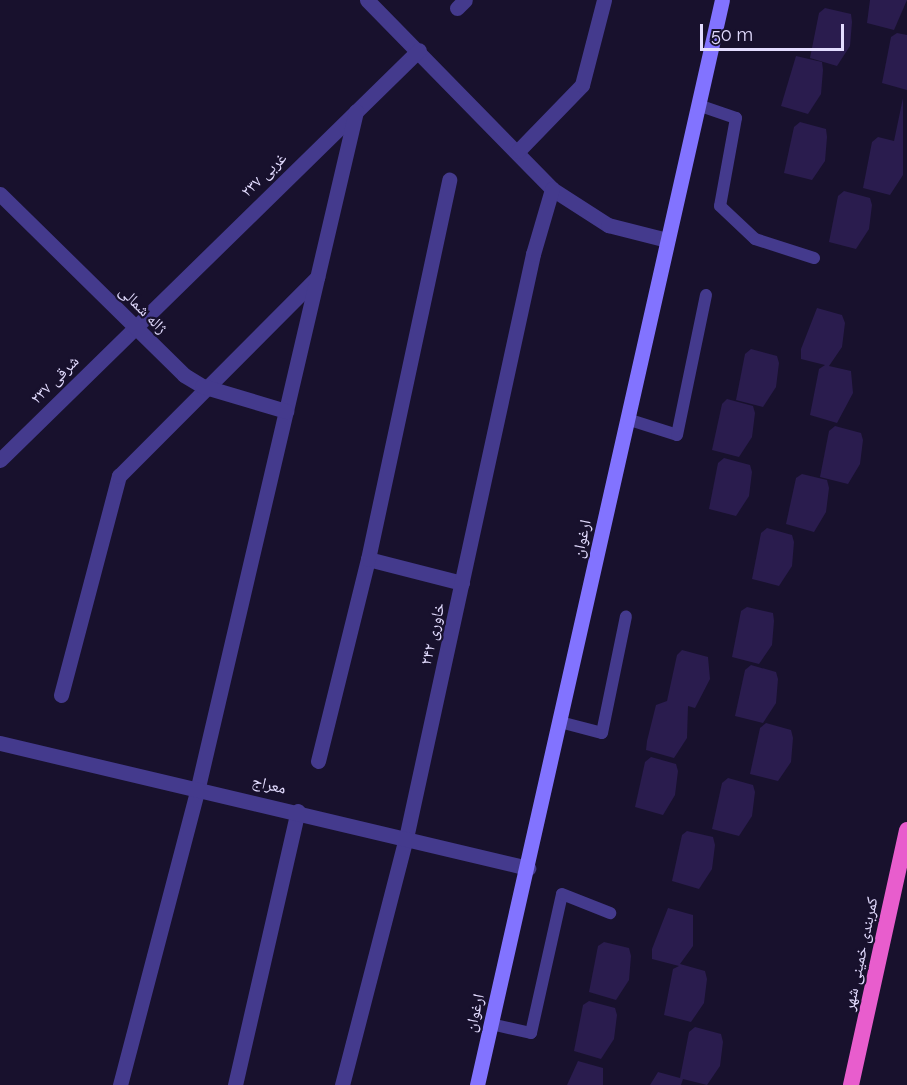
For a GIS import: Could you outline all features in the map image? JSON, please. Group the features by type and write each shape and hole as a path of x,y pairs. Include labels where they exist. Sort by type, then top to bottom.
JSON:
{"highway":[{"name":"کمربندی خمینی شهر","path":"851,1085 907,830"}],"main road":[{"name":"ارغوان","path":"477,1085 528,868 722,0"}],"street":[{"path":"367,0 518,151 552,189 608,225 667,240"},
{"path":"518,151 582,85 604,0"},
{"name":"۲۳۷ غربی","path":"135,327 419,50"},
{"path":"120,1085 198,787 356,111"},
{"path":"318,761 368,559 449,180"},
{"name":"۲۴۲ خاوری","path":"342,1085 406,838 533,254 552,189"},
{"name":"ژاله شمالی","path":"0,194 135,327 202,386 286,411"},
{"path":"61,694 119,476 202,386 317,277"},
{"name":"۲۳۷ شرقی","path":"0,460 135,327"},
{"path":"368,559 462,583"},
{"name":"معراج","path":"0,743 198,787 528,868"},
{"path":"235,1085 298,811"}],"lane":[{"path":"698,105 736,118 720,206 754,239 814,258"},
{"path":"627,419 677,435 706,295"},
{"path":"560,722 602,733 626,616"},
{"path":"491,1024 531,1033 562,894 610,913"}],"building":[{"path":"870,0 907,0 894,30 867,23"},
{"path":"825,8 851,14 850,46 837,66 810,58 819,13"},
{"path":"897,33 907,35 907,90 882,83 891,37"},
{"path":"796,56 822,62 821,94 808,114 781,106"},
{"path":"903,98 903,175 890,195 863,188 872,142 878,137 894,141"},
{"path":"800,122 826,129 825,161 812,180 784,173 794,127"},
{"path":"844,191 870,198 872,205 869,229 856,249 829,242 838,196"},
{"path":"817,308 842,315 845,323 842,347 829,366 851,371 853,393 837,423 810,415 819,369 825,365 801,359 801,349"},
{"path":"751,349 777,356 779,363 776,387 763,407 736,400 745,354"},
{"path":"727,399 753,406 755,413 752,437 739,457 712,450 722,404"},
{"path":"835,426 861,433 863,440 860,464 848,484 820,477 829,431"},
{"path":"724,458 750,465 752,472 749,496 736,516 709,509 718,463"},
{"path":"802,474 827,480 829,488 826,512 814,532 786,524 796,478"},
{"path":"767,528 792,535 794,542 792,566 779,586 752,579 761,533"},
{"path":"747,607 773,613 772,645 759,664 732,657 741,611"},
{"path":"682,650 708,657 710,679 695,708 688,706 687,738 674,758 646,750 656,705 667,701 677,655"},
{"path":"751,665 776,672 778,679 776,703 763,723 735,716 745,670"},
{"path":"766,723 791,730 793,738 791,762 778,781 750,774 760,728"},
{"path":"651,757 676,764 678,771 675,795 663,815 635,807 645,762"},
{"path":"728,778 753,785 755,792 752,816 739,836 712,829 722,783"},
{"path":"687,831 713,837 715,845 712,869 699,889 672,881 682,835"},
{"path":"668,908 693,915 693,946 680,964 705,971 707,979 704,1003 691,1022 664,1015 673,969 679,966 652,959 652,949"},
{"path":"604,942 629,948 631,956 629,980 616,1000 589,992 598,946"},
{"path":"589,1001 615,1008 617,1015 614,1039 601,1059 574,1051 583,1005"},
{"path":"695,1027 721,1034 723,1042 720,1066 707,1085 683,1079 681,1085 650,1085 658,1072 680,1078 689,1032"},
{"path":"578,1061 603,1068 603,1085 567,1085"}]}
